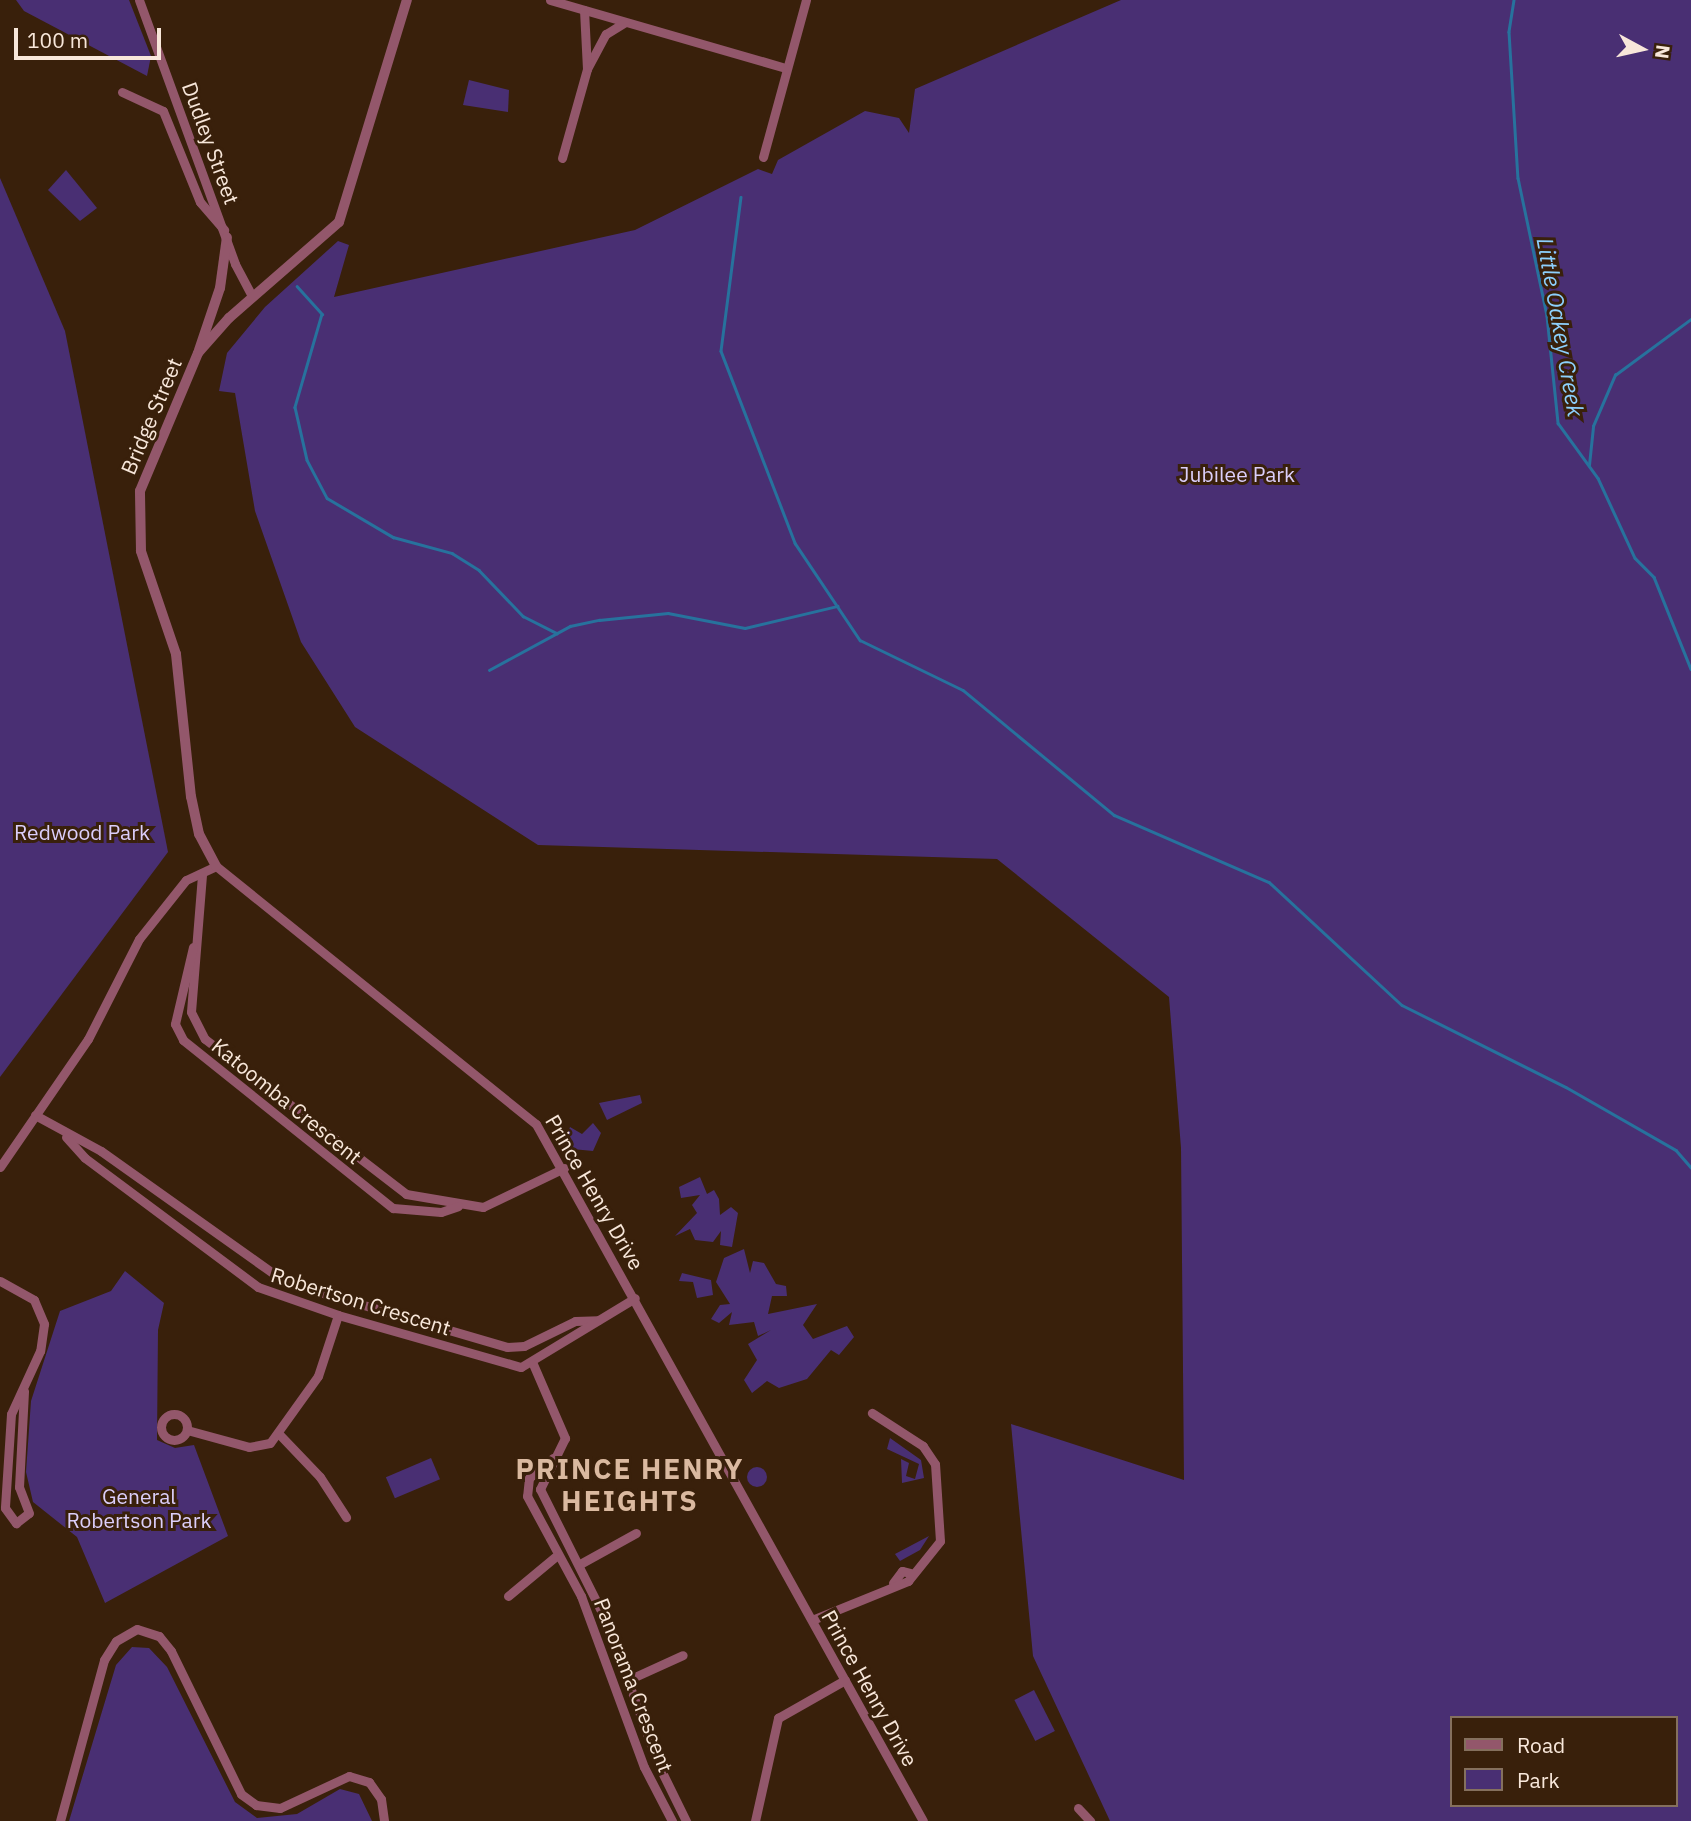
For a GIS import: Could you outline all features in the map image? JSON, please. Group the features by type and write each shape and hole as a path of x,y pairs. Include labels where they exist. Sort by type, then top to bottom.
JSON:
{"street":[{"name":"Dudley Street","path":"139,0 226,234 253,296"},
{"name":"Bridge Street","path":"216,866 199,834 176,654 138,524 145,471 198,353 253,296 339,222 407,0"},
{"path":"550,0 786,68"},
{"path":"763,158 806,0"},
{"path":"584,10 587,69"},
{"path":"562,158 587,69 606,34 625,22"},
{"path":"122,92 163,111 200,202 226,234 220,288 198,353"},
{"path":"0,1167 88,1039 139,939 186,880 202,875 216,866"},
{"name":"Prince Henry Drive","path":"216,866 517,1104 564,1168 923,1821"},
{"name":"Katoomba Crescent","path":"202,875 193,947 191,1012 205,1039 395,1189 458,1206"},
{"name":"Katoomba Crescent","path":"193,947 175,1024 183,1040 393,1208 441,1212 458,1206 491,1204 564,1168"},
{"name":"Robertson Crescent","path":"35,1115 66,1137 85,1158 258,1287 338,1315 521,1367 533,1364 635,1298"},
{"name":"Robertson Crescent","path":"66,1137 101,1151 285,1282 507,1347 524,1346 575,1321 598,1320"},
{"path":"0,1281 34,1300 44,1324 24,1391 18,1479 29,1513 16,1523 6,1516 11,1414 24,1391"},
{"path":"187,1430 249,1447 261,1447 279,1434 318,1376 338,1315"},
{"name":"Panorama Crescent","path":"533,1364 562,1421 565,1438 540,1489 580,1564 686,1821"},
{"path":"811,1620 893,1583 902,1571 911,1573 933,1558 940,1541 935,1464 923,1446 872,1413"},
{"path":"279,1434 320,1477 346,1517"},
{"name":"Panorama Crescent","path":"553,1458 526,1486 555,1558 581,1596 644,1767 672,1821"},
{"path":"580,1564 636,1533"},
{"path":"508,1596 555,1558"},
{"path":"60,1821 104,1660 116,1641 137,1629 159,1636 171,1651 241,1794 256,1805 280,1808 349,1776 369,1782 381,1798 384,1821"},
{"path":"628,1681 683,1655"},
{"path":"755,1821 778,1718 790,1706 845,1680"},
{"path":"1078,1808 1090,1821"}],"green space":[{"path":"16,0 129,0 151,56 147,76 24,11"},
{"name":"Jubilee Park","path":"1121,0 1691,0 1691,1821 1110,1821 1033,1656 1011,1424 1184,1480 1181,1148 1169,997 997,859 538,845 355,727 301,642 255,511 235,393 219,391 227,353 265,307 338,241 349,245 334,297 635,230 758,169 772,174 778,160 865,111 899,118 909,133 915,89"},
{"path":"469,80 509,90 508,112 463,105"},
{"path":"66,170 97,208 80,221 48,190"},
{"name":"Redwood Park","path":"0,178 65,331 168,852 0,1077"},
{"path":"640,1095 642,1103 607,1120 599,1103"},
{"path":"593,1123 601,1133 593,1151 562,1148 570,1127 582,1134"},
{"path":"700,1177 707,1194 714,1190 719,1199 720,1215 731,1207 738,1213 732,1247 720,1245 721,1231 713,1242 695,1240 690,1229 675,1236 697,1213 692,1205 700,1195 681,1198 679,1187"},
{"path":"744,1249 750,1273 753,1261 764,1263 776,1284 786,1286 787,1296 772,1296 768,1314 817,1304 803,1325 813,1339 847,1326 854,1337 839,1355 831,1350 807,1379 779,1388 767,1381 752,1393 744,1380 757,1360 748,1344 771,1330 758,1336 754,1322 729,1325 732,1312 719,1323 711,1319 720,1305 730,1304 716,1282 724,1258"},
{"name":"General Robertson Park","path":"125,1271 164,1303 158,1330 157,1440 175,1448 194,1445 228,1536 105,1603 77,1537 33,1502 26,1472 31,1401 60,1311 111,1291"},
{"path":"682,1273 711,1280 713,1295 697,1298 693,1282 679,1281"},
{"path":"890,1438 921,1460 924,1478 902,1483 901,1459 909,1463 906,1476 915,1479 919,1464 887,1449"},
{"path":"431,1458 440,1479 395,1498 386,1477"},
{"path":"757,1467 764,1470 767,1477 764,1484 757,1487 750,1484 747,1477 750,1470"},
{"path":"929,1536 920,1550 900,1561 895,1554"},
{"path":"132,1647 149,1648 167,1667 235,1802 257,1818 297,1814 340,1789 359,1794 372,1821 69,1821 116,1665"},
{"path":"1034,1690 1055,1731 1035,1741 1014,1700"}],"waterway":[{"name":"Little Oakey Creek","path":"1514,0 1509,32 1518,178 1547,316 1558,423 1598,478 1635,558 1654,577 1691,669"},
{"path":"741,197 721,351 795,543 860,640 963,690 1114,815 1269,882 1402,1005 1566,1087 1676,1150 1691,1167"},
{"path":"297,286 322,314 295,407 307,460 327,498 393,537 452,553 479,570 523,616 557,633"},
{"path":"1589,465 1593,426 1615,375 1691,319"},
{"path":"489,670 570,626 599,620 668,613 745,628 837,606"}],"district":[{"name":"PRINCE HENRY HEIGHTS","path":"630,1485"}]}
